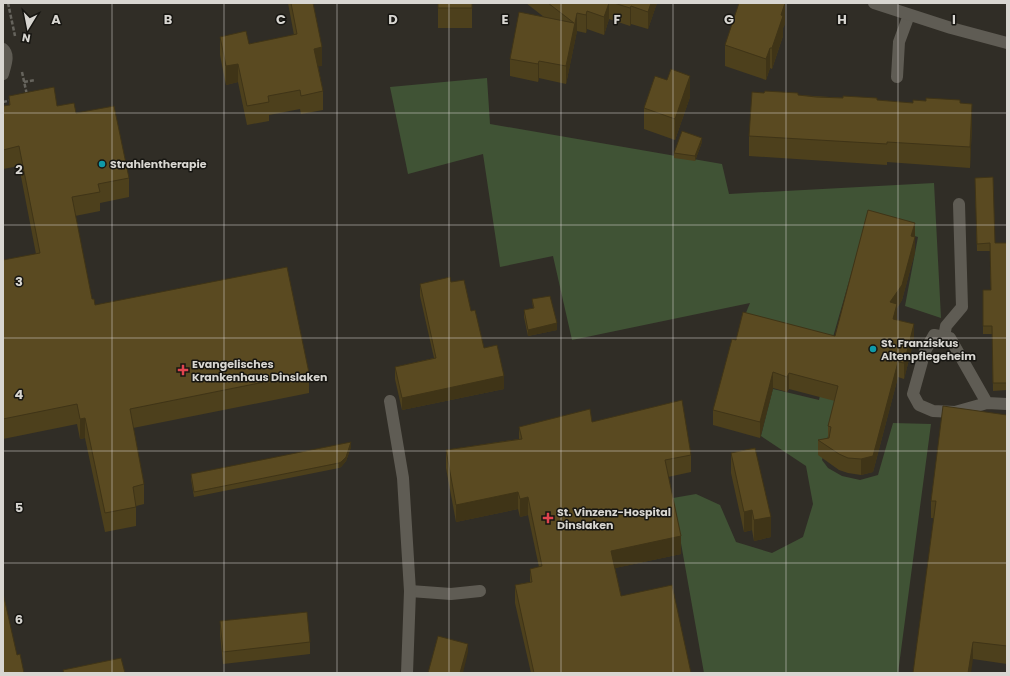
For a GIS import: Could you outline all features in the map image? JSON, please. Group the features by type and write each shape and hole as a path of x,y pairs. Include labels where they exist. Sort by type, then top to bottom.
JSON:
{"street":[{"path":"874,3 951,28 1007,43"},
{"path":"897,77 899,42 909,15"},
{"path":"3,48 6,51 7,62 3,74"},
{"path":"944,337 946,326 962,307 959,204"},
{"path":"987,403 950,338 934,335 925,351 913,394 919,405 933,411 955,412 987,403 1007,404"},
{"path":"390,401 403,478 410,591 407,673"},
{"path":"410,591 451,594 480,591"}],"path":[{"path":"24,82 35,80"},
{"path":"3,102 15,100"}],"green space":[{"path":"487,78 490,124 722,164 729,194 934,183 941,318 905,306 918,237 866,222 831,344 743,320 750,303 572,340 553,256 500,267 483,154 408,174 390,87"},
{"path":"773,389 819,400 821,391 838,396 822,460 828,468 842,476 860,480 878,475 893,423 931,424 898,673 704,673 673,498 696,494 720,505 736,542 772,553 803,537 813,504 806,466 761,436"}],"building":[{"path":"291,3 313,3 322,47 314,49 323,91 301,96 300,90 268,96 269,102 247,106 238,64 226,66 220,37 246,31 249,44 297,34"},
{"path":"438,3 472,3 472,8 438,8"},
{"path":"548,3 609,3 604,17 587,11 586,15 577,13 566,66 539,61 538,64 510,59 519,12 574,23"},
{"path":"614,3 651,3 648,12 631,6 630,8"},
{"path":"739,3 785,3 781,15 783,16 772,48 770,48 766,59 725,45"},
{"path":"671,69 690,76 675,119 644,108 655,76 667,80"},
{"path":"54,87 57,106 74,103 76,113 114,106 129,178 98,184 100,192 72,197 92,299 94,299 95,305 287,267 309,373 130,409 144,484 133,487 136,507 105,513 85,418 80,419 77,404 3,419 3,260 40,253 19,146 3,150 3,106 10,105 9,96"},
{"path":"765,91 798,93 798,95 816,97 843,98 843,96 877,98 877,100 913,103 913,100 926,101 926,98 960,100 960,103 972,104 970,147 749,136 752,92 764,93"},
{"path":"682,131 702,138 695,156 674,153"},
{"path":"993,177 995,243 1007,243 1007,383 993,383 992,326 983,326 983,290 991,290 990,243 977,244 975,178"},
{"name":"St. Franziskus Altenpflegeheim","path":"868,210 915,223 911,236 915,237 902,285 890,302 897,304 893,319 914,324 904,363 898,362 873,456 861,459 848,458 839,454 818,440 829,438 831,427 828,426 838,386 789,373 787,377 773,372 760,422 713,410 732,339 736,340 743,312 835,336"},
{"path":"450,277 451,282 464,280 471,311 475,310 484,348 497,345 504,376 402,398 395,367 436,358 420,284"},
{"path":"550,296 557,323 528,330 524,310 534,308 532,299"},
{"path":"682,400 691,455 665,460 681,536 611,551 621,596 672,585 691,673 534,673 515,585 532,582 530,569 542,566 528,497 520,499 518,492 456,505 446,450 522,439 519,427 590,409 592,422"},
{"path":"943,406 1007,415 1007,646 973,642 968,673 913,673 936,501 931,501"},
{"path":"351,442 346,457 339,463 194,492 191,474"},
{"path":"755,448 771,517 754,520 752,510 744,512 731,453"},
{"path":"3,593 17,655 20,654 24,673 3,673"},
{"path":"307,612 310,642 223,652 220,621"},
{"path":"438,636 468,644 460,673 428,673"},
{"path":"121,658 125,673 64,673 63,670"}],"place":[{"name":"Strahlentherapie","path":"102,164"},
{"name":"St. Franziskus Altenpflegeheim","path":"873,349"},
{"name":"Evangelisches Krankenhaus Dinslaken","path":"183,370"},
{"name":"St. Vinzenz-Hospital Dinslaken","path":"548,518"}]}
